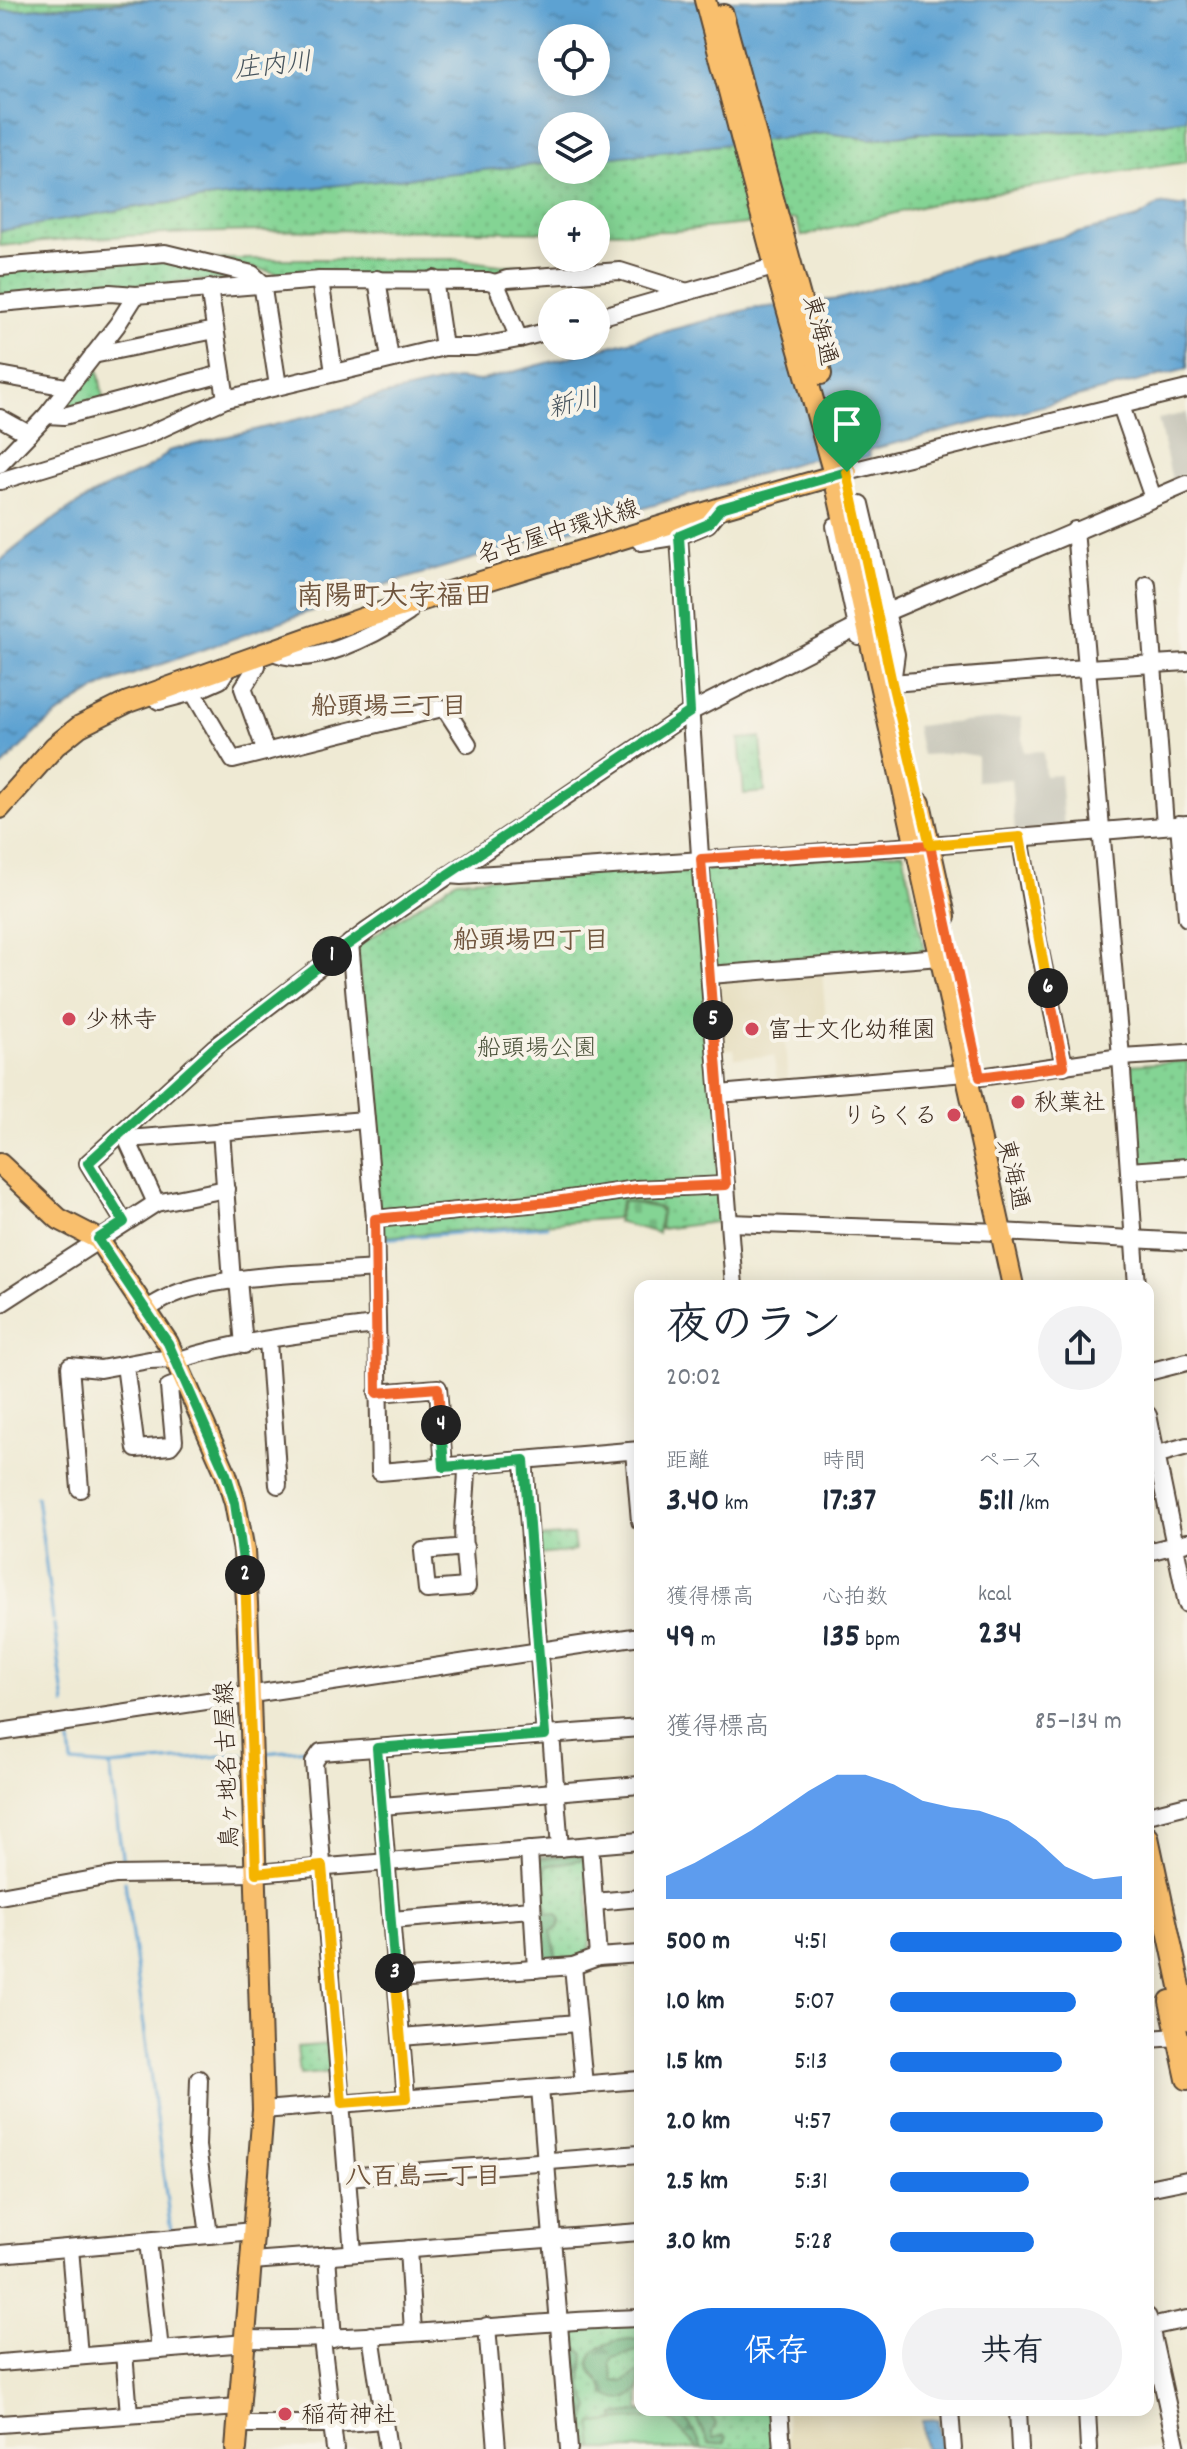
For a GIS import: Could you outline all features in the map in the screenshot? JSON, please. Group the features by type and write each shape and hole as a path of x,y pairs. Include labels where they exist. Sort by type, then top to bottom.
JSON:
{"main road":[{"name":"東海通","path":"705,0 840,470 892,683 940,957 973,1075"},
{"name":"東海通","path":"719,0 783,265"},
{"name":"東海通","path":"840,470 889,725 922,845 1008,1233 1024,1280"},
{"name":"名古屋中環状線","path":"0,808 55,746 80,726 128,702 406,605 840,470"},
{"name":"鳥ヶ地名古屋線","path":"0,1164 59,1219 98,1239 147,1309 176,1360 226,1474 244,1551 263,2110 236,2449"},
{"name":"東海通","path":"1008,1233 1012,1280"},
{"path":"1154,1859 1180,1952 1187,2079"},
{"path":"1154,1925 1182,2028"}],"street":[{"path":"0,267 165,253 252,274 262,283 278,386"},
{"path":"610,314 783,265"},
{"path":"0,303 320,280 434,279 495,283 507,279 620,271 688,292"},
{"path":"377,279 390,359"},
{"path":"434,279 444,347"},
{"path":"320,280 334,372"},
{"path":"495,283 519,339"},
{"path":"209,288 226,399"},
{"path":"0,464 47,415 117,325 136,295"},
{"path":"93,355 215,330"},
{"path":"0,481 141,438 226,399 444,347 475,347 538,334"},
{"path":"47,415 64,416 222,374"},
{"path":"0,375 67,387"},
{"path":"840,470 1187,389"},
{"path":"1121,406 1153,498"},
{"path":"0,418 29,434"},
{"path":"887,612 1187,484"},
{"path":"859,505 896,654 892,683 1187,662"},
{"path":"634,534 641,542 647,543 679,536 708,524 721,508"},
{"path":"834,511 857,627 875,695 889,725"},
{"path":"1075,530 1121,1057 1137,1280"},
{"path":"679,536 734,1280"},
{"path":"1147,585 1153,663 1177,824 1187,918"},
{"path":"124,1222 88,1163 125,1134 215,1047 350,943 690,712 857,627"},
{"path":"264,654 243,688 266,752"},
{"path":"150,694 159,701 193,692 220,680 229,666"},
{"path":"193,692 233,760 442,708 468,744"},
{"path":"448,875 922,845 1177,824"},
{"path":"1020,837 1064,1066"},
{"path":"350,943 375,1219 380,1472 634,1451"},
{"path":"710,975 940,957"},
{"path":"719,1094 973,1075 1121,1057 1187,1053"},
{"path":"125,1134 221,1131 365,1120"},
{"path":"221,1131 244,1345"},
{"path":"125,1134 156,1203"},
{"path":"1129,1171 1187,1167"},
{"path":"375,1219 549,1202 637,1189 726,1185"},
{"path":"0,1304 156,1203 226,1189"},
{"path":"729,1223 1187,1242"},
{"path":"147,1309 177,1293 235,1281 375,1269"},
{"path":"80,1489 70,1366 100,1369 149,1360 176,1360 244,1345 375,1325"},
{"path":"268,1341 278,1485"},
{"path":"1154,1370 1187,1362"},
{"path":"125,1365 136,1449 170,1446 174,1441 169,1387 185,1381"},
{"path":"377,1393 438,1388 444,1467"},
{"path":"1155,1455 1187,1446"},
{"path":"1154,1449 1181,1543 1187,1604"},
{"path":"524,1460 538,1652 560,1848"},
{"path":"465,1547 463,1518 467,1465"},
{"path":"1154,1550 1181,1543"},
{"path":"0,1732 634,1637"},
{"path":"353,2253 314,1762 321,1752 634,1728"},
{"path":"377,1748 406,2098"},
{"path":"382,1806 634,1785"},
{"path":"1154,1813 1187,1805"},
{"path":"0,1896 116,1875 256,1873 634,1841"},
{"path":"590,1845 598,1957"},
{"path":"529,1850 536,1969"},
{"path":"594,1902 634,1899"},
{"path":"391,1920 532,1909"},
{"path":"396,1979 573,1966 598,1957 634,1954"},
{"path":"573,1966 584,2085"},
{"path":"401,2037 578,2023"},
{"path":"1154,2037 1182,2028"},
{"path":"199,2079 197,2146 209,2235"},
{"path":"263,2110 634,2081"},
{"path":"540,2088 569,2449"},
{"path":"347,2177 634,2155"},
{"path":"1154,2187 1187,2180"},
{"path":"0,2254 253,2231"},
{"path":"252,2261 634,2232"},
{"path":"148,2241 160,2350"},
{"path":"70,2248 79,2356"},
{"path":"408,2249 413,2332"},
{"path":"327,2255 328,2339 335,2449"},
{"path":"0,2363 246,2341 328,2339 558,2320 634,2318"},
{"path":"1154,2322 1187,2319"},
{"path":"487,2326 497,2449"},
{"path":"371,2335 388,2449"},
{"path":"1154,2345 1177,2449"},
{"path":"124,2353 129,2414"},
{"path":"0,2424 129,2414 238,2415 332,2424 383,2420"},
{"path":"779,2416 782,2449"},
{"path":"950,2416 953,2449"},
{"path":"1018,2416 1020,2449"},
{"path":"1087,2416 1089,2449"}],"shaded area":[{"path":"1187,413 1187,474 1172,480 1158,419"},
{"path":"1021,717 1024,752 1043,751 1045,776 1060,775 1064,828 1015,832 1011,779 977,781 977,756 960,753 922,755 916,726"},
{"name":"富士文化幼稚園","path":"822,969 826,1022 784,1025 788,1085 777,1086 774,1056 735,1058 734,1049 721,1050 715,977"},
{"path":"786,2416 941,2416 944,2449 789,2449"}],"green space":[{"path":"0,0 151,0 0,11"},
{"path":"1187,119 1187,162 948,200 802,236 796,219 676,231 610,232 610,200 538,200 538,232 207,232 0,246 0,231 60,219 319,186 538,164 538,184 610,184 610,157 827,133 871,139 921,133 1103,131"},
{"path":"167,259 248,279 0,298 0,272"},
{"path":"211,259 454,259 538,266 538,272 551,272 498,276 291,276"},
{"path":"98,370 104,401 66,410 61,405 85,373"},
{"path":"761,737 765,792 744,794 739,739"},
{"name":"船頭場公園","path":"903,852 925,954 715,971 723,1221 660,1229 662,1208 622,1200 616,1218 381,1237 357,947 457,880"},
{"path":"1187,1061 1187,1163 1137,1166 1129,1065"},
{"path":"623,1201 658,1208 661,1212 658,1233 617,1222"},
{"path":"573,1535 575,1551 538,1555 536,1538"},
{"path":"582,1852 586,1856 591,1956 543,1962 535,1857"},
{"path":"581,1854 584,1859 546,1866 544,1883 548,1913 558,1914 561,1920 558,1928 551,1931 557,1959 546,1959 537,1859"},
{"path":"331,2044 333,2072 300,2075 297,2047"},
{"path":"634,2322 634,2416 775,2416 778,2449 578,2449 571,2325"},
{"path":"634,2339 634,2352 613,2358 610,2363 614,2381 623,2382 634,2375 634,2393 620,2400 605,2394 590,2364 591,2357 600,2347"},
{"path":"579,2349 584,2354 582,2386 590,2408 584,2428 585,2449 580,2449 572,2351"},
{"path":"634,2412 634,2416 667,2416 618,2421 615,2415"},
{"path":"667,2416 680,2416 690,2424 702,2449 698,2449"},
{"path":"667,2416 698,2449 594,2449 594,2423"},
{"path":"695,2416 711,2416 716,2424 713,2438 727,2437 724,2443 709,2444"}],"water":[{"name":"庄内川","path":"151,0 1187,0 1187,119 1103,131 921,133 871,139 827,133 610,157 610,112 538,112 538,164 149,205 0,231 0,11"},
{"name":"新川","path":"1160,204 1187,205 1187,369 869,450 870,457 816,466 813,458 384,585 109,683 50,721 0,769 0,561 66,511 148,468 168,451 456,379 479,381 558,360 610,360 610,346 750,309 839,299 1006,251 1138,218"},
{"path":"938,2419 941,2449 925,2449 922,2420"}],"waterway":[{"path":"381,1239 547,1226"},
{"path":"37,1497 53,1619"},
{"path":"54,1624 65,1705"},
{"path":"70,1741 72,1763 110,1766 243,1754"},
{"path":"266,1753 308,1749"},
{"path":"110,1767 124,1871"},
{"path":"125,1882 171,2232"}],"place":[{"name":"少林寺","path":"69,1019"},
{"name":"富士文化幼稚園","path":"752,1029"},
{"name":"秋葉社","path":"1018,1102"},
{"name":"りらくる","path":"954,1115"},
{"name":"稲荷神社","path":"285,2414"}],"district":[{"name":"南陽町大字福田","path":"394,594"},
{"name":"船頭場三丁目","path":"389,705"},
{"name":"船頭場四丁目","path":"531,939"},
{"name":"八百島一丁目","path":"423,2175"}],"route":[{"path":"847,472 721,508 708,524 679,536 690,712 350,943 215,1047 88,1163 124,1222 98,1239 168,1343 226,1474 235,1503 244,1551 247,1603 256,1873 322,1866 342,2103 406,2098 377,1748 545,1735 524,1460 444,1467 438,1388 377,1393 375,1219 549,1202 637,1189 726,1185 701,859 930,845 980,1077 1064,1066 1020,837 930,845 847,472"}]}
